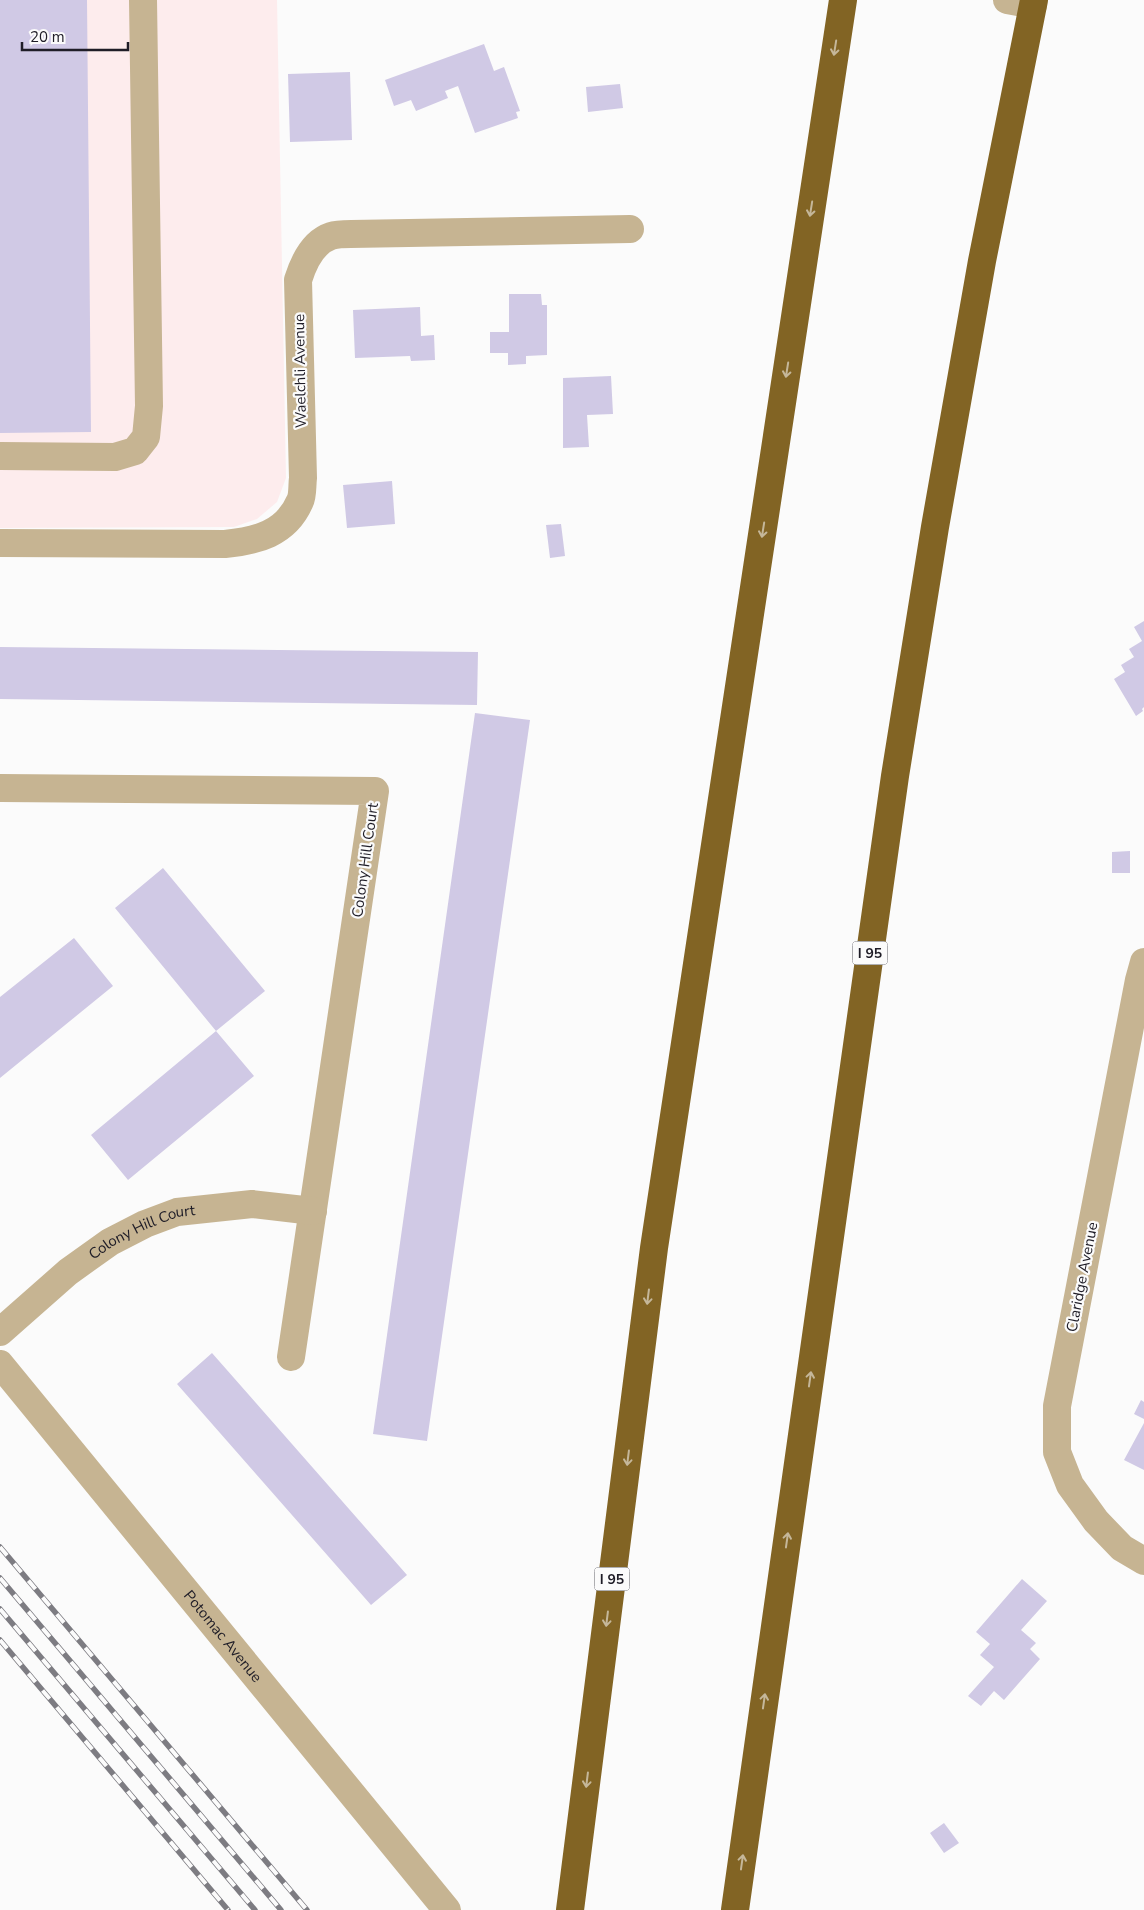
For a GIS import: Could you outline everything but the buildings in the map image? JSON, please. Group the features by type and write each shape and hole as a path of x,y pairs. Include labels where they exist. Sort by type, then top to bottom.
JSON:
{"highway":[{"name":"I 95","path":"570,1910 654,1248 842,0"},
{"name":"I 95","path":"735,1910 896,766 935,527 977,290 1033,2"}],"street":[{"path":"0,456 115,457 134,451 146,437 149,406 143,0"},
{"path":"1007,0 1033,2"},
{"name":"Waelchli Avenue","path":"0,543 225,544 251,541 273,532 290,518 301,500 303,478 298,280 303,263 314,248 330,236 351,234 630,230"},
{"name":"Colony Hill Court","path":"0,788 375,790 291,1356"},
{"name":"Claridge Avenue","path":"1144,962 1057,1406 1057,1452 1070,1484 1096,1521 1122,1548 1144,1561"},
{"name":"Colony Hill Court","path":"0,1332 68,1272 110,1242 161,1218 177,1212 252,1204 313,1211"},
{"name":"Potomac Avenue","path":"0,1364 447,1910"}],"shaded area":[{"path":"0,0 277,0 286,478 277,502 257,519 234,527 0,528"}],"railway":[{"path":"0,1547 307,1910"},
{"path":"0,1578 281,1910"},
{"path":"0,1609 255,1910"},
{"path":"0,1640 228,1910"}]}
